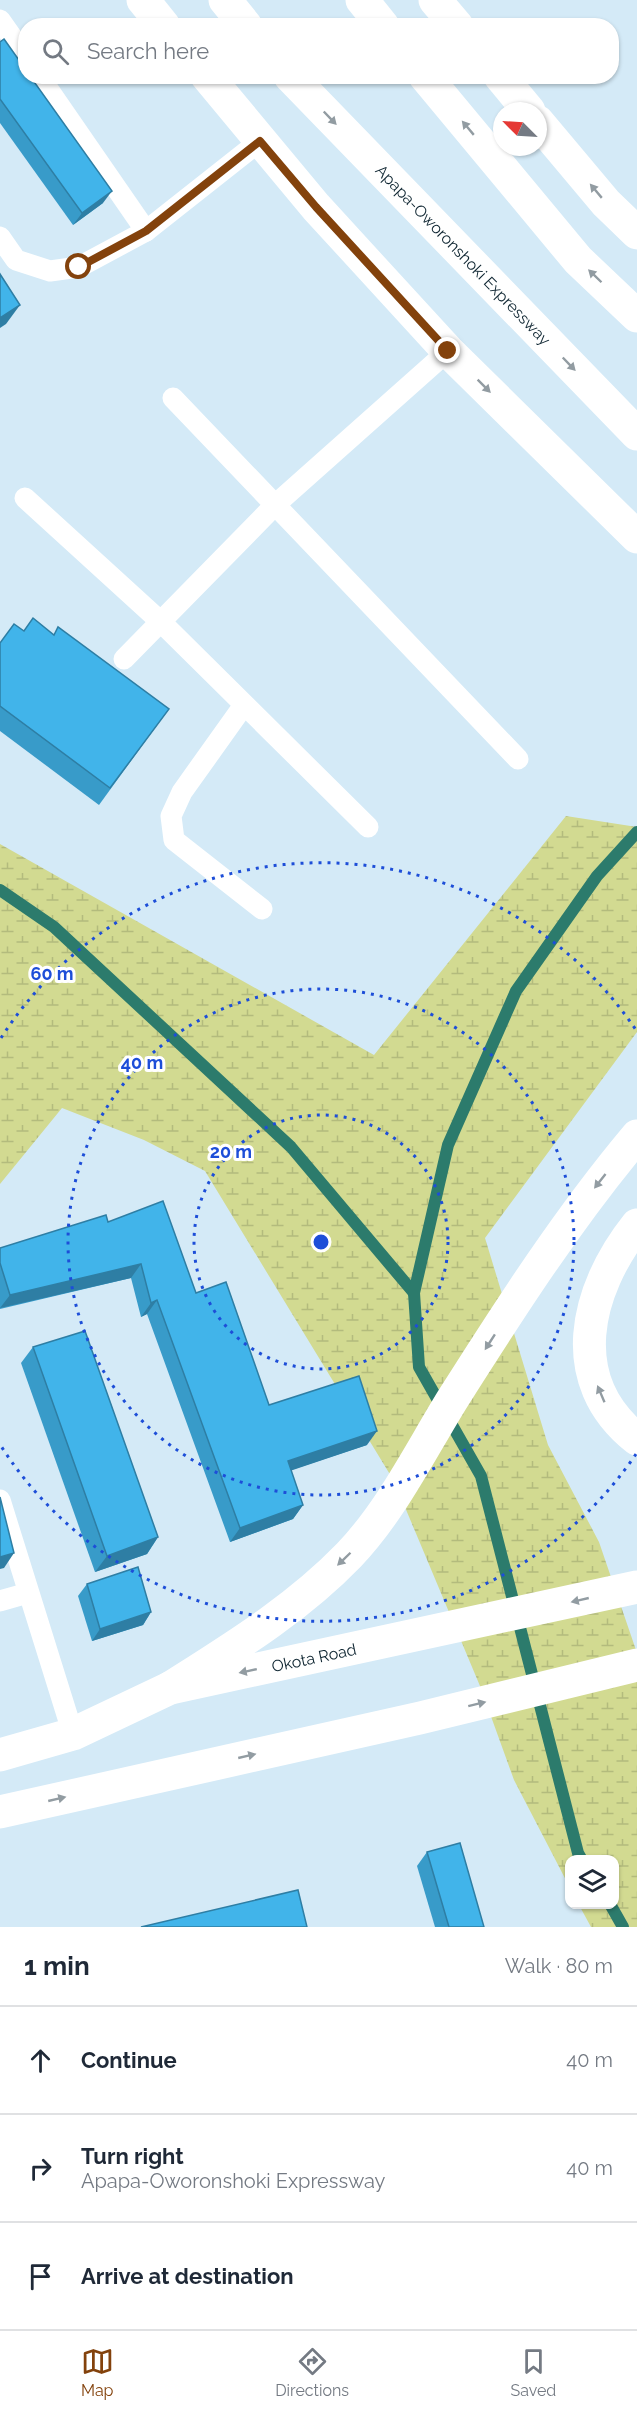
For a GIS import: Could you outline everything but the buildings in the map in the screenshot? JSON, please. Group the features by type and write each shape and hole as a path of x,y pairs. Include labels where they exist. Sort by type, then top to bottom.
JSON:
{"main road":[{"path":"143,0 158,18"},
{"path":"225,0 240,18"},
{"path":"362,0 377,18"},
{"path":"435,0 450,18"},
{"path":"214,84 316,207 448,351 637,537"},
{"name":"Apapa-Oworonshoki Expressway","path":"298,84 637,434"},
{"path":"432,84 578,260 637,316"},
{"path":"507,84 522,102"},
{"path":"547,133 606,203 637,232"},
{"path":"171,1688 246,1640 308,1593 349,1554 382,1514 518,1299 597,1184 637,1136"},
{"path":"637,1225 611,1262 598,1289 588,1340 592,1368 602,1399 621,1426 637,1439"},
{"name":"Okota Road","path":"0,1755 73,1734 171,1688 637,1587"},
{"path":"0,1812 420,1718 637,1665"}],"lane":[{"path":"0,20 18,46"},
{"path":"45,84 146,231"},
{"path":"0,237 16,260 50,272 79,267 146,231 260,141"},
{"path":"124,659 276,504 448,351"},
{"path":"173,398 518,759"},
{"path":"25,498 161,622 368,827"},
{"path":"244,705 182,792 171,816 174,840 262,909"},
{"path":"0,1500 73,1734"},
{"path":"0,1601 28,1593"}],"green space":[{"path":"566,816 637,827 637,1032 485,1238 548,1445 599,1542 637,1653 637,1927 591,1927 581,1909 619,1909 619,1855 565,1855 565,1878 514,1780 480,1686 394,1481 205,1171 144,1140 62,1108 0,1184 0,844 374,1055"}],"waterway":[{"path":"579,1855 481,1476 419,1367 414,1293 448,1145 516,991 597,876 637,832"},
{"path":"0,890 54,927 291,1147 414,1293"},
{"path":"613,1909 623,1927"}],"route":[{"path":"79,267 146,231 260,141 316,207 448,351"}]}
